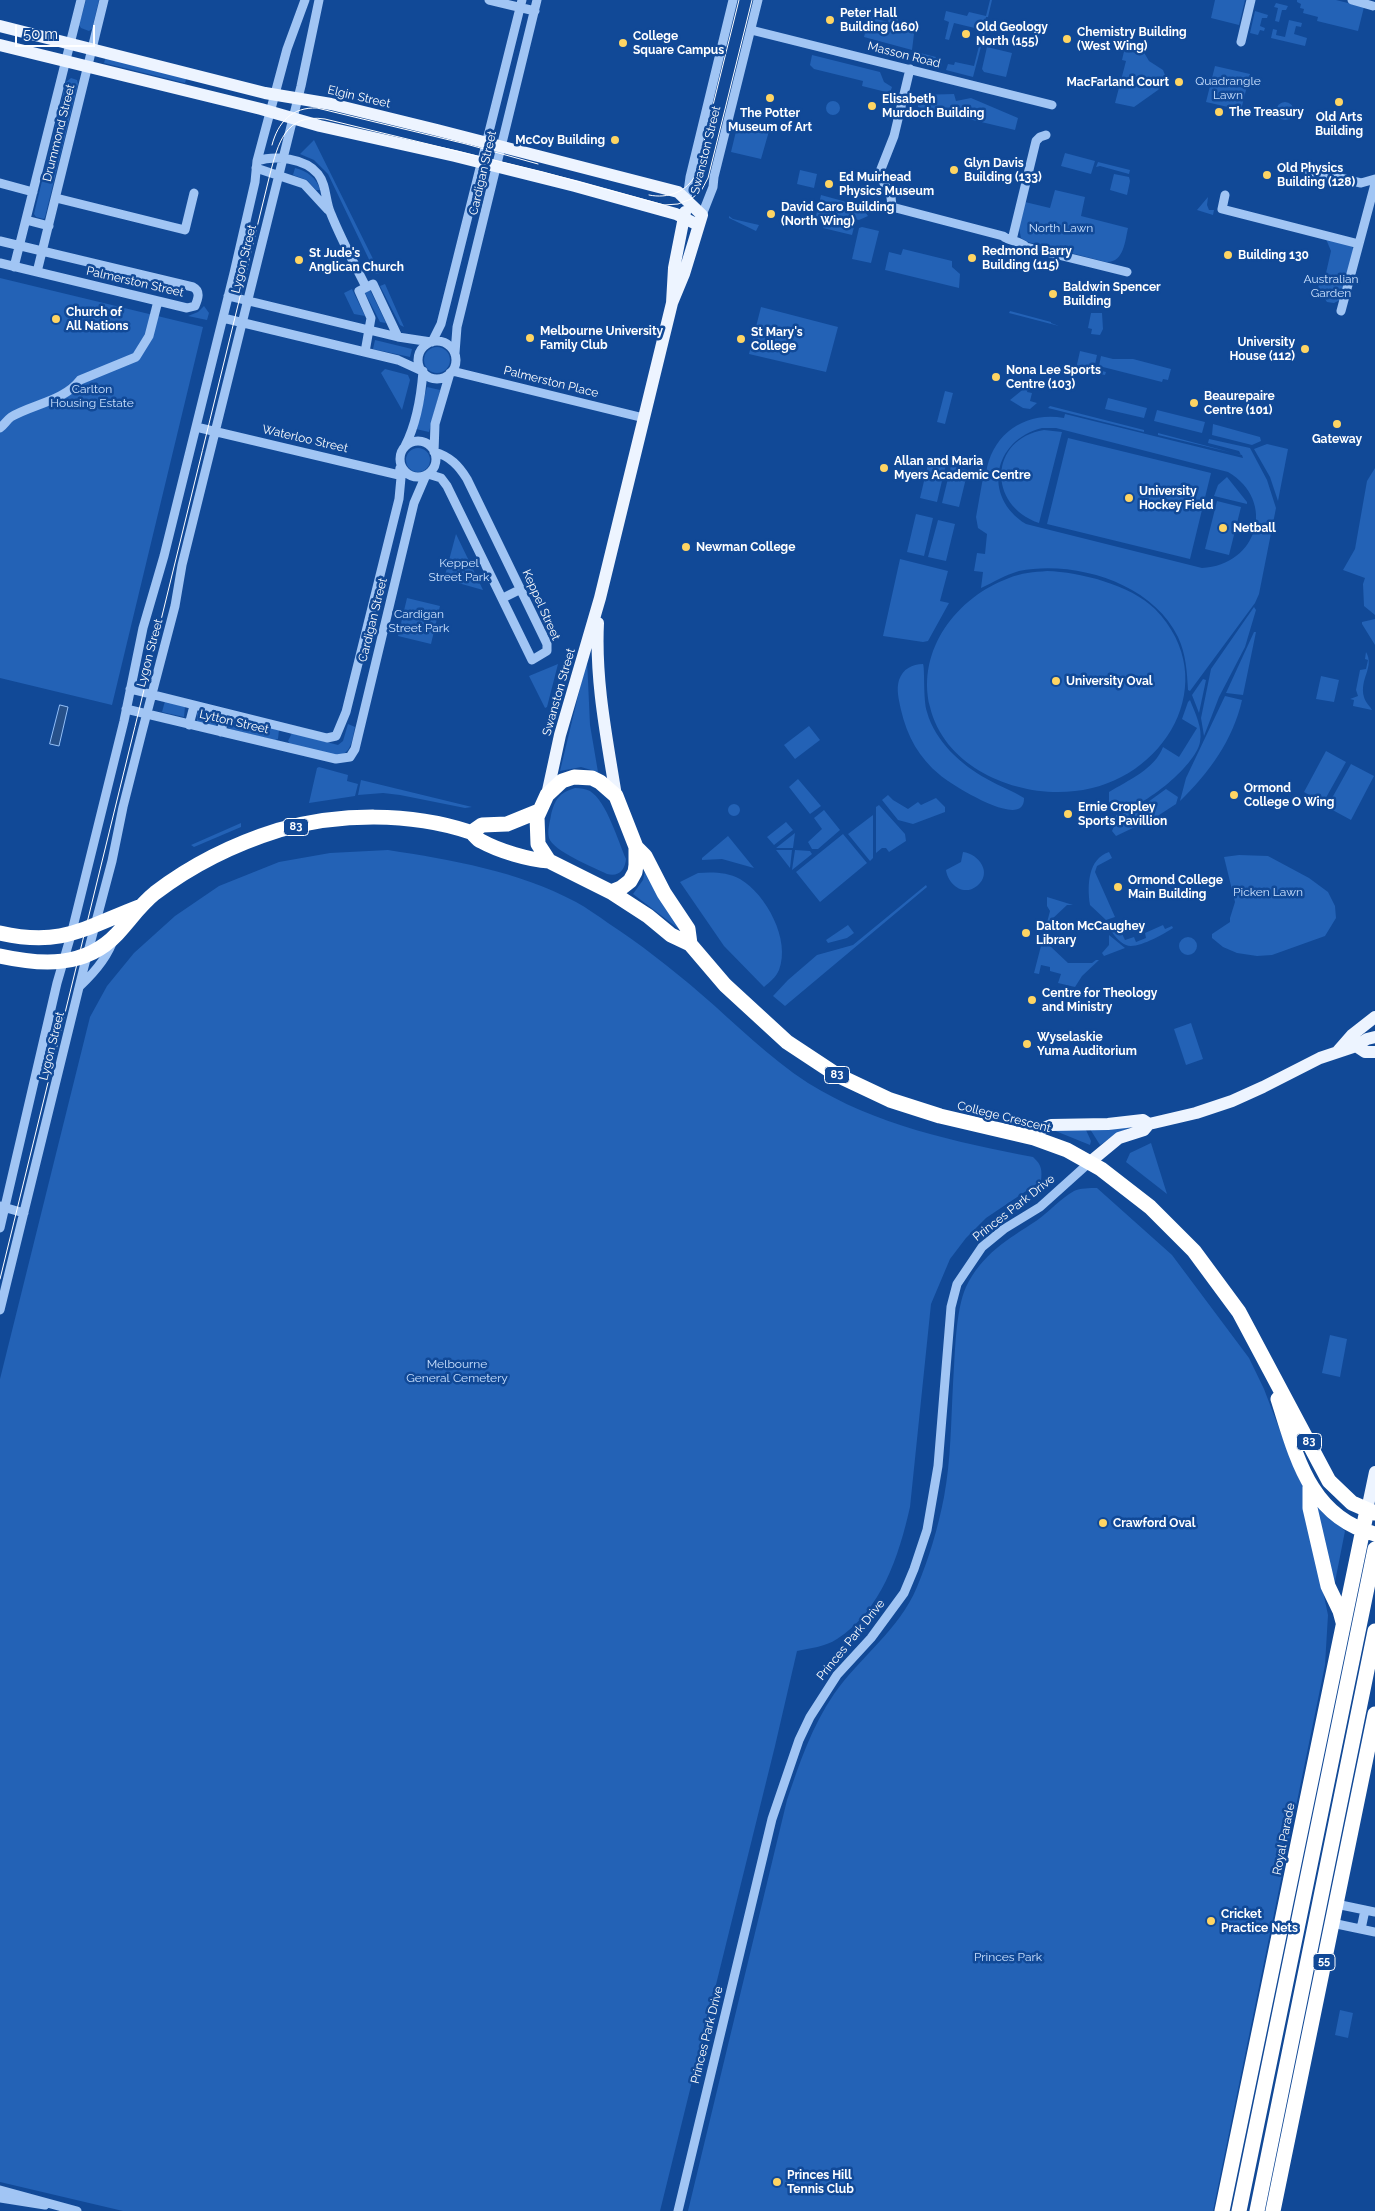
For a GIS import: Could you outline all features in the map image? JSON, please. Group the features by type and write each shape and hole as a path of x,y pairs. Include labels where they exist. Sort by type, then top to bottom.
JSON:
{"highway":[{"name":"83","path":"0,933 35,938 56,938 71,935 140,906 198,864 234,846 280,830 356,817 393,818 425,822 472,832 479,841 532,860 549,861 611,892 625,885 633,878 636,865 636,847 616,796 600,782 592,778 580,776 562,781 546,795 539,811 537,841 540,849 549,861"},
{"path":"472,832 482,825 507,824 539,811"},
{"name":"College Crescent","path":"636,847 645,856 664,893 688,929 690,944"},
{"name":"College Crescent","path":"611,892 648,916 671,935 690,944 725,984 776,1033 814,1061 837,1075 903,1104 940,1116 1024,1136 1059,1147 1090,1162"},
{"name":"83","path":"0,956 39,963 64,961 88,954 115,936 140,906"},
{"name":"83","path":"1090,1162 1137,1196 1173,1228 1194,1251 1239,1312 1329,1481 1352,1504 1371,1512"},
{"name":"83","path":"1266,1361 1294,1448 1310,1487 1332,1512 1354,1527 1369,1532"},
{"path":"1310,1487 1310,1508 1328,1586 1340,1611 1343,1624"},
{"name":"Royal Parade","path":"1222,2211 1343,1624 1369,1532 1371,1512"},
{"path":"1239,2211 1375,1549"},
{"name":"55","path":"1257,2211 1318,1911 1370,1681 1375,1632"},
{"name":"55","path":"1273,2211 1375,1714"},
{"path":"1311,1781 1326,1784"},
{"path":"1290,1886 1305,1889"},
{"path":"1318,1911 1336,1904"},
{"path":"1301,1908 1318,1911 1332,1923"},
{"path":"1281,1927 1296,1930"},
{"path":"1244,2105 1260,2108"},
{"path":"1277,2111 1293,2114"}],"main road":[{"name":"Elgin Street","path":"0,26 275,95 331,104 487,142 675,191 687,200 700,220"},
{"path":"13,48 17,30"},
{"path":"0,45 270,111 355,134 498,166 684,218 700,220"},
{"path":"192,92 197,75"},
{"name":"Swanston Street","path":"672,303 674,268 687,200"},
{"name":"Swanston Street","path":"546,795 560,735 600,598 672,303 684,274 700,220"},
{"name":"Swanston Street","path":"600,598 598,655 604,717 616,796"},
{"path":"1338,1051 1352,1035 1375,1017"},
{"path":"1090,1162 1120,1138 1144,1130 1149,1124 1196,1113 1232,1100 1338,1051 1356,1046 1367,1039 1375,1037"},
{"path":"1356,1046 1365,1052 1375,1052"},
{"path":"1024,1136 1051,1125 1108,1124 1143,1120 1149,1124"},
{"name":"Royal Parade","path":"1371,1512 1375,1472"}],"street":[{"name":"Drummond Street","path":"14,267 67,62 81,0"},
{"name":"Drummond Street","path":"38,272 104,0"},
{"name":"Lygon Street","path":"0,1228 2,1207 71,935 126,709 143,628 155,593 223,318 254,185 256,165 288,44 304,0"},
{"name":"Lygon Street","path":"0,1310 79,986 96,925 146,714 176,606 182,565 297,100 319,0"},
{"path":"489,0 521,4 534,11"},
{"name":"Cardigan Street","path":"455,353 457,327 498,166 537,0"},
{"name":"Swanston Street","path":"687,200 690,178 733,0"},
{"name":"Swanston Street","path":"700,220 713,188 716,168 758,0"},
{"path":"1241,42 1251,0"},
{"path":"1352,0 1373,6"},
{"name":"Cardigan Street","path":"431,342 441,324 521,4"},
{"name":"Masson Road","path":"751,30 1052,105"},
{"path":"910,69 894,136 881,169 882,181 892,197 892,207 1003,236 1021,242 1026,247 1127,272"},
{"path":"1012,240 1036,141 1046,134"},
{"path":"256,165 269,158 282,158 304,165 318,175 323,184 331,215 366,288"},
{"path":"256,165 277,176 306,185 331,215"},
{"path":"1306,170 1361,183 1375,179"},
{"path":"0,183 34,192"},
{"path":"1341,311 1375,184"},
{"path":"56,198 185,230 194,193"},
{"path":"1225,195 1222,209 1358,244"},
{"path":"26,220 49,226"},
{"name":"Palmerston Street","path":"0,241 193,287 198,292 196,304 191,308 0,263"},
{"path":"366,352 371,331 370,314 359,291 373,284 398,337"},
{"path":"228,296 398,337 445,343 455,353 456,361 435,424 435,464 427,474 412,476 401,466 400,456 413,429 420,397 422,371 419,364 419,356 422,348 431,342"},
{"path":"0,428 10,418 54,399 76,385 80,380 136,357 149,336 158,301"},
{"path":"223,318 398,360 435,378 443,378 451,372"},
{"name":"Palmerston Place","path":"451,372 644,418"},
{"name":"Waterloo Street","path":"196,427 399,475 401,466"},
{"path":"404,448 411,443 419,442 428,444 434,452"},
{"name":"Keppel Street","path":"427,474 440,478 447,486 532,660 543,654 548,646 462,471 448,457 434,452"},
{"name":"Cardigan Street","path":"336,736 346,712 399,499 401,466"},
{"name":"Cardigan Street","path":"336,759 348,758 354,752 416,498 427,474"},
{"path":"384,556 401,560"},
{"path":"502,598 521,589"},
{"path":"362,644 379,648"},
{"name":"Lytton Street","path":"130,689 329,738 336,736"},
{"path":"189,725 194,706"},
{"name":"Lytton Street","path":"126,709 336,759"},
{"path":"221,732 226,714"},
{"path":"282,746 286,728"},
{"path":"79,986 91,976 110,951 115,936"},
{"name":"Princes Park Drive","path":"678,2211 768,1836 795,1749 810,1717 826,1690 871,1638 904,1593 924,1538 934,1498 951,1306 958,1284 969,1264 986,1243 1040,1206 1090,1162"},
{"path":"2,1207 24,1212"},
{"path":"1336,1904 1375,1912"},
{"path":"1361,1929 1365,1910"},
{"path":"1332,1923 1375,1932"},
{"path":"0,2190 7,2200 58,2206 77,2211"}],"green space":[{"path":"86,0 99,0 92,29 89,31 81,28 79,25"},
{"path":"990,0 992,0 985,23 987,24 973,77 946,70 948,64 954,65 955,62 974,66 983,30 954,23 949,40 945,39 949,22 944,20 946,11 967,16 969,12 986,16"},
{"path":"1215,0 1245,0 1239,25 1211,18"},
{"path":"1297,0 1336,0 1364,7 1358,31 1317,21 1318,17 1303,13 1304,9 1300,8 1301,4"},
{"path":"1276,3 1288,6 1286,10 1282,10 1279,22 1275,21 1278,8 1274,7"},
{"path":"1255,11 1268,15 1267,18 1262,18 1260,26 1265,28 1264,31 1260,30 1258,35 1250,33"},
{"path":"869,17 888,22 889,17 898,19 897,22 901,23 901,27 907,27 914,34 912,50 864,37"},
{"path":"1289,20 1302,23 1301,27 1296,26 1294,34 1307,38 1305,46 1271,38 1273,29 1277,30 1276,35 1285,37"},
{"path":"987,47 1012,53 1006,77 984,72 982,69"},
{"path":"1125,47 1142,49 1149,61 1163,70 1167,80 1158,90 1134,107 1115,103 1126,61 1122,60"},
{"path":"916,52 936,57 935,61 942,63 940,69 914,62"},
{"path":"812,55 880,72 884,82 892,87 890,93 862,86 863,81 814,69 810,65"},
{"path":"106,56 187,76 185,83 104,63"},
{"name":"Quadrangle Lawn","path":"1215,66 1250,74 1241,110 1206,102"},
{"path":"71,78 77,80 78,84 44,219 36,217 34,214 66,82"},
{"path":"954,94 956,101 971,98 1018,118 1015,130 918,107 919,95"},
{"path":"830,101 836,101 840,108 836,115 830,115 826,111 826,105"},
{"path":"1285,102 1291,105 1294,111 1291,117 1285,120 1279,117 1276,111 1279,105"},
{"path":"738,123 769,131 761,159 731,152"},
{"path":"314,140 380,273 376,274 328,174 314,160 300,154"},
{"path":"1065,153 1095,161 1091,174 1061,166"},
{"path":"1098,162 1130,170 1129,174 1100,166 1096,167"},
{"path":"295,168 311,176 317,182 320,190 316,190 307,180 293,175"},
{"path":"800,170 817,174 814,188 797,184"},
{"path":"1114,174 1129,177 1127,195 1110,190"},
{"name":"North Lawn","path":"1055,190 1085,197 1081,216 1128,228 1123,250 1117,259 1106,262 1028,242 1021,238 1019,228 1025,202 1050,208"},
{"path":"821,195 861,206 868,216 859,220 836,215 832,218 852,224 854,227 852,235 823,228 825,219 816,216"},
{"path":"1208,197 1207,205 1209,210 1214,210 1213,215 1197,210"},
{"path":"729,216 733,219 759,225 756,231 729,218"},
{"path":"859,228 879,231 871,263 852,259"},
{"name":"Australian Garden","path":"1326,239 1351,245 1354,250 1340,300 1334,303 1327,302 1318,289 1320,278 1326,273 1331,251"},
{"path":"903,249 952,261 952,267 960,274 959,288 885,270 889,252 901,255"},
{"name":"Carlton Housing Estate","path":"0,278 203,327 112,705 0,678"},
{"path":"385,284 404,327 400,325 380,286"},
{"path":"352,289 365,316 354,314 344,293"},
{"path":"370,290 386,323 380,322 365,293"},
{"path":"204,306 209,313 207,320 188,316 198,312"},
{"path":"761,307 838,327 826,372 749,354"},
{"path":"1010,311 1051,322 1059,326 1009,313"},
{"path":"1091,313 1102,313 1103,329 1100,335 1091,334 1092,329 1088,328"},
{"path":"375,340 412,349 410,357 373,349"},
{"path":"437,347 446,351 450,360 446,369 437,373 428,369 424,360 428,351"},
{"path":"1080,351 1097,355 1094,369 1106,372 1105,375 1076,369"},
{"path":"1101,356 1113,359 1133,359 1171,369 1168,380 1163,379 1162,382 1099,366"},
{"path":"385,369 408,375 410,380 402,410 381,373"},
{"path":"427,387 440,390 429,432 416,429"},
{"path":"1026,387 1028,388 1027,392 1032,393 1030,401 1037,403 1030,409 1023,408 1010,400"},
{"path":"945,391 953,393 945,424 937,422"},
{"path":"1108,398 1147,408 1144,418 1105,409"},
{"path":"1050,406 1144,430 1144,432 1048,408"},
{"path":"1157,410 1205,422 1202,433 1154,421"},
{"path":"1065,414 1243,458 1239,451 1208,443 1209,439 1250,448 1267,480 1276,508 1259,594 1255,603 1190,691 1188,690 1184,656 1178,637 1166,618 1150,602 1131,589 1087,573 1041,568 1019,571 981,588 983,572 974,571 977,553 985,554 987,534 978,528 976,517 984,472 986,473 989,459 995,447 1013,428 1036,418 1064,418","holes":["1042,428 1056,428 1228,472 1243,484 1252,499 1256,514 1254,530 1248,544 1237,556 1221,564 1202,568 1026,524 1012,513 1003,499 999,485 999,470 1004,457 1013,444 1025,434"]},
{"path":"1213,424 1260,437 1261,441 1252,445 1212,435"},
{"path":"1044,430 1062,432 1039,523 1022,514 1010,502 1003,488 1001,473 1005,459 1013,446 1026,436"},
{"path":"1158,433 1232,453 1158,435"},
{"name":"University Hockey Field","path":"1068,438 1211,473 1190,559 1047,524"},
{"path":"1267,444 1288,449 1278,501 1270,477 1254,449"},
{"path":"418,448 427,451 430,460 427,469 418,472 409,469 406,460 409,451"},
{"path":"929,460 946,464 937,502 920,498"},
{"path":"951,466 968,470 959,507 942,503"},
{"path":"1375,468 1375,615 1364,606 1363,584 1365,578 1343,570 1355,549 1367,481"},
{"path":"1227,477 1247,504 1214,496 1218,485"},
{"name":"Netball","path":"1217,501 1241,507 1229,555 1205,549"},
{"path":"916,514 933,518 924,556 907,552"},
{"path":"938,520 955,524 946,561 928,557"},
{"name":"Keppel Street Park","path":"456,534 483,590 444,579"},
{"path":"900,559 948,571 940,601 949,603 928,641 923,642 883,636"},
{"name":"University Oval","path":"1047,571 1074,574 1104,581 1133,593 1145,601 1155,609 1175,637 1185,667 1184,696 1175,724 1158,748 1135,769 1107,784 1075,791 1030,790 1008,784 987,775 967,763 951,747 938,729 930,707 927,686 929,665 935,646 957,612 973,598 1009,578 1032,572"},
{"name":"Cardigan Street Park","path":"407,598 440,606 431,644 398,636"},
{"path":"1254,607 1256,610 1245,647 1219,697 1204,736 1201,718 1211,669"},
{"path":"1375,619 1375,645 1362,622"},
{"path":"1254,632 1256,632 1243,695 1226,693"},
{"path":"1366,652 1369,663 1363,691 1365,699 1372,710 1353,706 1354,700 1350,699 1358,696 1356,690 1360,670 1366,669 1368,660 1365,659"},
{"path":"587,659 590,725 598,772 581,767 560,771"},
{"path":"558,664 547,707 545,708 529,676"},
{"path":"923,664 926,707 936,733 950,751 968,767 1024,798 1021,807 1013,810 1000,808 971,795 940,775 920,754 910,738 904,720 898,688 899,680 905,670 915,665"},
{"path":"1321,676 1339,680 1334,702 1316,699"},
{"path":"1203,679 1206,680 1199,713 1192,695"},
{"path":"1225,696 1242,700 1233,729 1210,767 1180,801 1186,778"},
{"path":"1190,700 1198,721 1201,737 1196,752 1177,775 1150,797 1137,805 1113,812 1109,807 1109,792 1147,768 1154,762 1163,747 1179,757 1197,728 1182,719"},
{"path":"165,701 185,707 184,717 162,712"},
{"path":"200,711 217,716 216,726 197,722 197,713"},
{"path":"232,718 279,730 278,739 275,740 230,729 228,727"},
{"path":"348,724 355,727 352,740 347,751 339,756 290,744 288,741 292,733 338,745 343,741"},
{"path":"809,726 820,740 795,759 784,745"},
{"path":"1326,751 1346,762 1323,803 1304,792"},
{"path":"1351,764 1374,776 1351,820 1327,807"},
{"path":"317,768 348,775 347,781 358,784 355,796 309,803"},
{"path":"798,779 821,806 810,814 789,787"},
{"path":"361,780 472,807 465,808 383,793 358,795"},
{"path":"575,788 590,791 596,796 607,813 626,859 621,872 611,875 607,874 574,858 558,848 549,838 549,823 558,797"},
{"path":"1166,789 1178,797 1176,804 1156,817 1116,836 1112,831 1116,822 1116,815 1137,810"},
{"path":"888,795 908,809 918,802 921,805 936,798 945,807 945,812 913,824 898,820 882,800"},
{"path":"732,804 736,804 740,810 736,816 732,816 728,812 728,808"},
{"path":"879,805 905,834 906,841 889,852 886,848 882,848 876,853 876,807"},
{"path":"824,810 840,830 818,849 812,849 808,842 822,829 814,818"},
{"path":"873,815 873,858 870,861 848,834"},
{"path":"786,822 793,830 774,845 767,837"},
{"path":"241,823 241,827 194,847 191,845"},
{"path":"795,833 793,848 776,848"},
{"path":"843,834 867,863 820,902 796,872"},
{"path":"728,836 754,868 722,859 702,860"},
{"name":"Melbourne General Cemetery","path":"388,850 484,868 554,891 576,902 632,939 701,994 793,1073 834,1098 888,1121 917,1130 1033,1157 1041,1168 1041,1181 986,1218 966,1238 950,1259 931,1304 910,1507 894,1563 886,1581 877,1598 865,1613 837,1639 828,1644 797,1651 660,2211 123,2211 0,2182 0,1379 90,1017 107,986 134,953 175,916 219,886 279,862 330,853"},
{"path":"776,850 792,850 790,868"},
{"path":"795,850 810,851 812,854 792,870"},
{"path":"963,852 979,860 984,870 982,881 972,889 967,890 953,884 946,870 961,862"},
{"path":"1109,852 1112,858 1097,866 1095,872 1115,917 1106,920 1090,905 1089,881 1090,874 1097,860"},
{"name":"Picken Lawn","path":"1239,855 1268,856 1309,878 1328,892 1335,906 1336,918 1325,936 1272,955 1257,956 1237,953 1223,947 1212,938 1212,934 1230,922 1235,902 1224,857"},
{"path":"645,871 679,929 633,894 643,880"},
{"path":"698,873 719,873 740,879 759,895 767,906 779,932 782,958 778,973 764,987 724,946 680,882"},
{"path":"926,885 927,887 785,1006 773,996 817,955 853,945"},
{"path":"1047,897 1073,905 1067,905 1050,921 1050,946 1068,963 1092,963 1099,960 1082,976 1075,987 1058,983 1061,974 1050,971 1050,967 1041,965 1039,974 1034,973 1050,911 1047,906"},
{"path":"1116,921 1125,940 1134,937 1136,942 1146,938 1145,933 1163,925 1165,929 1172,926 1173,928 1150,941 1131,946 1121,942 1109,928 1108,924"},
{"path":"848,925 854,933 847,938 828,943 826,940"},
{"path":"1109,935 1125,948 1104,956 1102,953 1109,945"},
{"path":"1188,937 1194,940 1197,946 1194,952 1188,955 1182,952 1179,946 1182,940"},
{"path":"1191,1023 1203,1059 1186,1065 1174,1029"},
{"path":"1133,1126 1100,1145 1090,1129"},
{"path":"1053,1130 1086,1130 1091,1141 1090,1145"},
{"path":"1151,1143 1167,1194 1126,1162 1130,1153"},
{"name":"Princes Park","path":"1097,1188 1172,1255 1249,1358 1264,1389 1295,1470 1306,1491 1306,1511 1328,1615 1325,1665 1213,2211 688,2211 787,1800 796,1773 826,1706 844,1681 890,1630 909,1602 917,1587 933,1543 942,1509 948,1469 956,1335 962,1297 972,1275 996,1249 1036,1221 1064,1197 1074,1191"},
{"path":"1330,1335 1347,1339 1340,1377 1322,1373"},
{"path":"1316,1504 1345,1531 1334,1587"},
{"path":"1340,2010 1353,2013 1348,2038 1335,2035"}],"shaded area":[{"path":"60,705 68,707 59,746 50,744"}],"tram line":[{"path":"649,195 663,196 676,193 688,185 696,174 739,0"},
{"path":"0,1279 270,174 280,142 292,126 301,121 311,118 325,119 543,172 664,205 678,204 691,199 701,191 708,178 752,0"},
{"path":"272,145 278,129 287,117 300,110 317,108 466,144 538,164"},
{"path":"1245,2211 1375,1576"}],"place":[{"name":"Peter Hall Building (160)","path":"830,20"},
{"name":"Old Geology North (155)","path":"966,34"},
{"name":"Chemistry Building (West Wing)","path":"1067,39"},
{"name":"College Square Campus","path":"623,43"},
{"name":"MacFarland Court","path":"1179,82"},
{"name":"The Potter Museum of Art","path":"770,98"},
{"name":"Old Arts Building","path":"1339,102"},
{"name":"Elisabeth Murdoch Building","path":"872,106"},
{"name":"The Treasury","path":"1219,112"},
{"name":"McCoy Building","path":"615,140"},
{"name":"Glyn Davis Building (133)","path":"954,170"},
{"name":"Old Physics Building (128)","path":"1267,175"},
{"name":"Ed Muirhead Physics Museum","path":"829,184"},
{"name":"David Caro Building (North Wing)","path":"771,214"},
{"name":"Building 130","path":"1228,255"},
{"name":"Redmond Barry Building (115)","path":"972,258"},
{"name":"St Jude's Anglican Church","path":"299,260"},
{"name":"Baldwin Spencer Building","path":"1053,294"},
{"name":"Church of All Nations","path":"56,319"},
{"name":"Melbourne University Family Club","path":"530,338"},
{"name":"St Mary's College","path":"741,339"},
{"name":"University House (112)","path":"1305,349"},
{"name":"Nona Lee Sports Centre (103)","path":"996,377"},
{"name":"Beaurepaire Centre (101)","path":"1194,403"},
{"name":"Gateway","path":"1337,424"},
{"name":"Allan and Maria Myers Academic Centre","path":"884,468"},
{"name":"University Hockey Field","path":"1129,498"},
{"name":"Netball","path":"1223,528"},
{"name":"Newman College","path":"686,547"},
{"name":"University Oval","path":"1056,681"},
{"name":"Ormond College O Wing","path":"1234,795"},
{"name":"Ernie Cropley Sports Pavillion","path":"1068,814"},
{"name":"Ormond College Main Building","path":"1118,887"},
{"name":"Dalton McCaughey Library","path":"1026,933"},
{"name":"Centre for Theology and Ministry","path":"1032,1000"},
{"name":"Wyselaskie Yuma Auditorium","path":"1027,1044"},
{"name":"Crawford Oval","path":"1103,1523"},
{"name":"Cricket Practice Nets","path":"1211,1921"},
{"name":"Princes Hill Tennis Club","path":"777,2182"}]}
